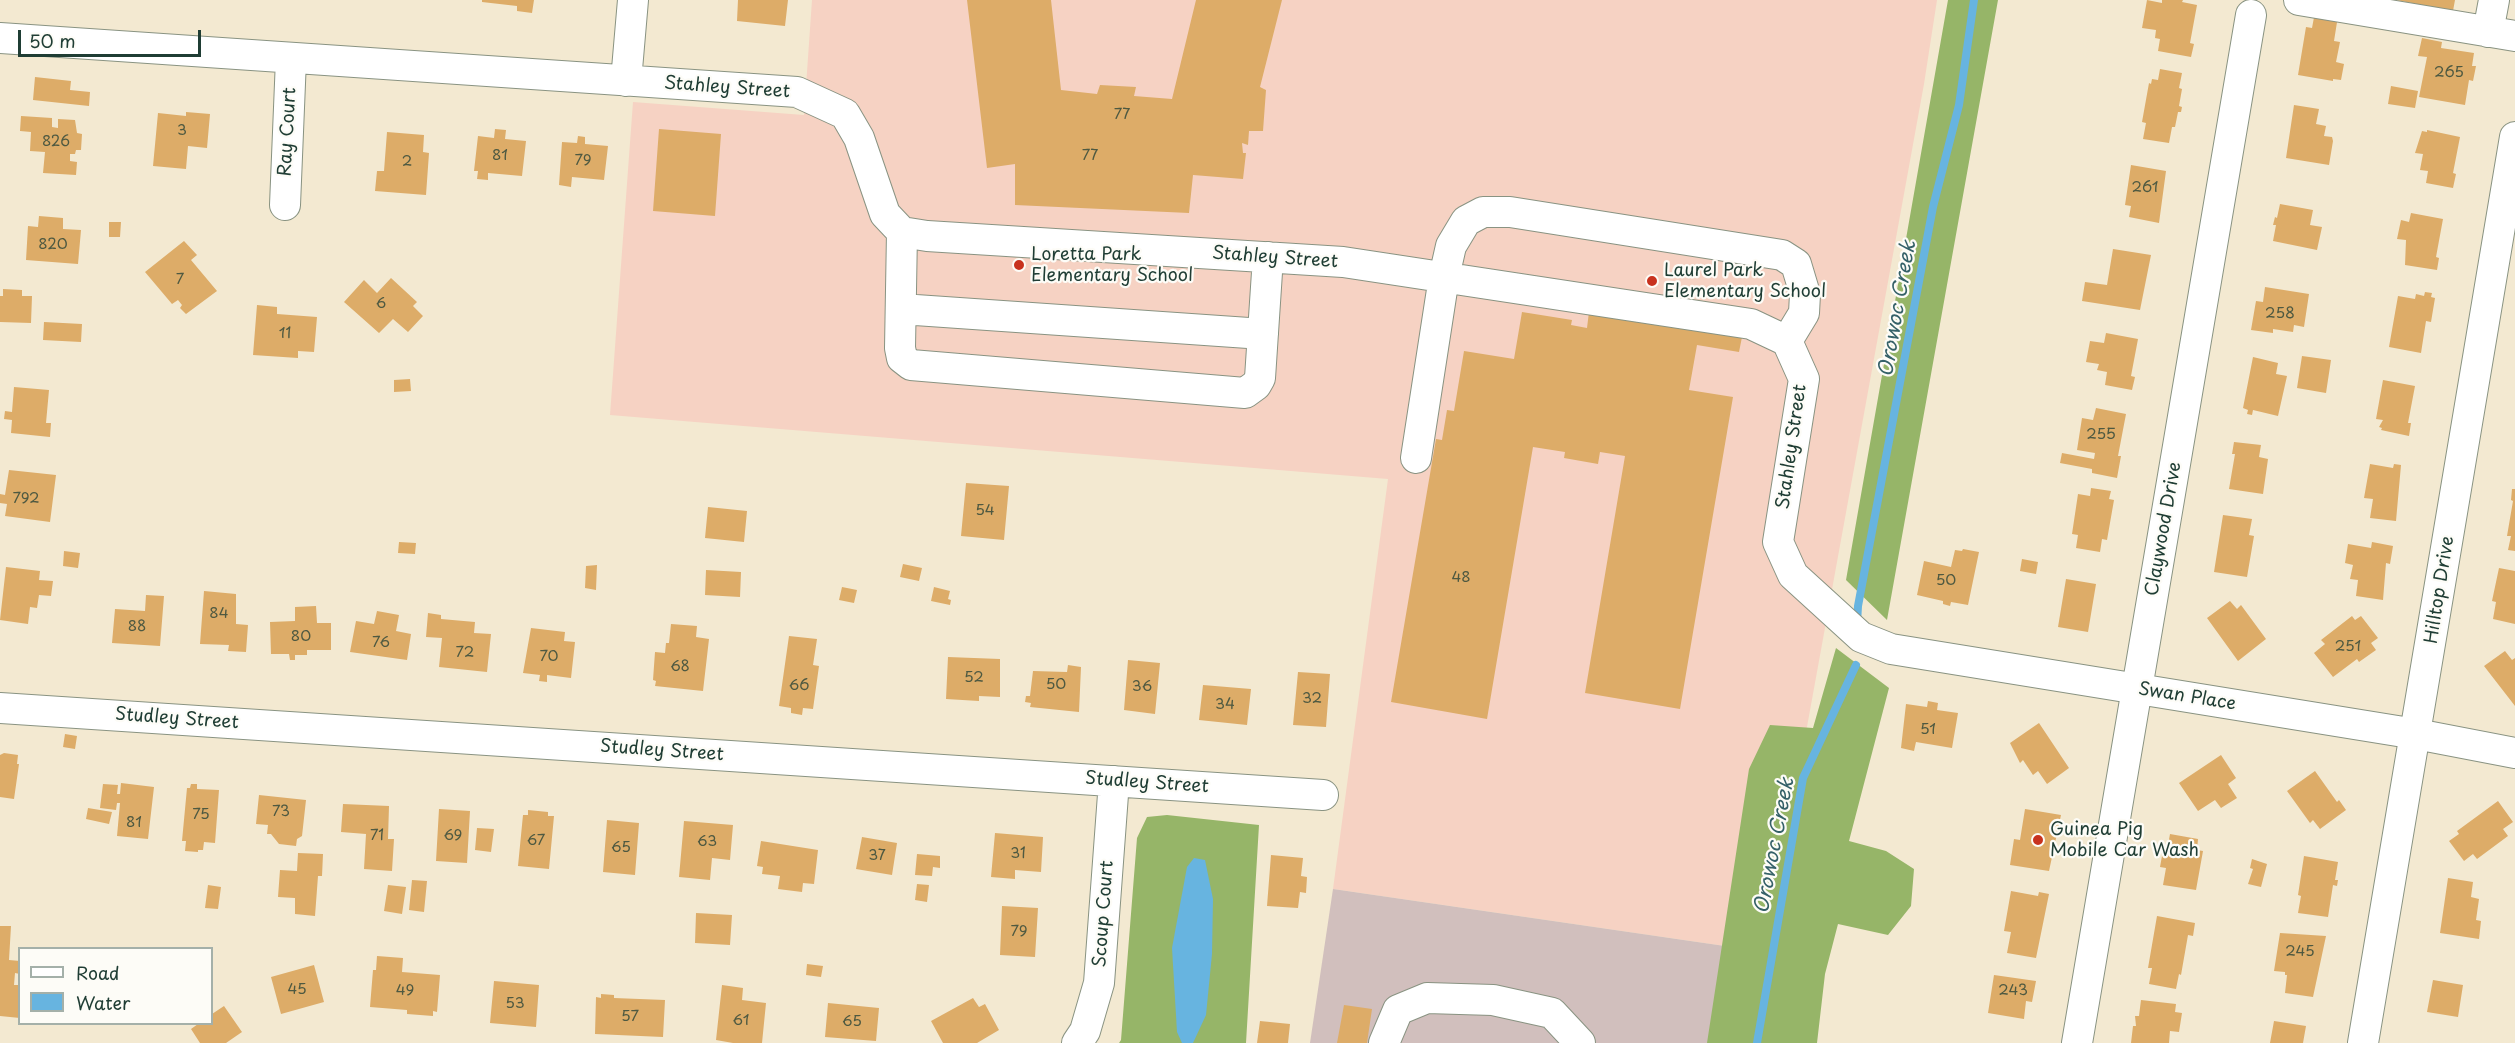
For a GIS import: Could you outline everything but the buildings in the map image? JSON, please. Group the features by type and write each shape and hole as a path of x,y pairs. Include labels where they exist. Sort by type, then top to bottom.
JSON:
{"street":[{"path":"626,81 633,0"},
{"path":"2299,0 2502,34 2494,0"},
{"name":"Claywood Drive","path":"2077,1043 2251,15"},
{"name":"Stahley Street","path":"0,38 797,92 845,114 859,138 885,214 902,232 927,236 1343,262 1751,324 1787,342 1804,379 1778,543 1793,574 1861,637"},
{"name":"Ray Court","path":"285,205 291,59"},
{"name":"Hilltop Drive","path":"2363,1043 2515,137"},
{"path":"1416,458 1444,277 1451,246 1466,221 1483,212 1510,212 1782,255 1796,264 1805,294 1804,313 1787,342"},
{"path":"902,232 900,348 902,358 911,365 1245,393 1256,385 1260,378 1268,257"},
{"path":"901,309 1263,334"},
{"name":"Swan Place","path":"1861,637 1891,649 2138,688 2515,753"},
{"name":"Studley Street","path":"0,708 1323,795"},
{"name":"Scoup Court","path":"1077,1043 1084,1031 1099,983 1114,781"},
{"path":"1384,1043 1398,1010 1427,998 1493,1000 1552,1013 1580,1043"}],"shaded area":[{"path":"812,0 1937,0 1924,84 1766,952 1333,889 1388,479 610,415 633,102 804,115"},
{"path":"1333,889 1766,952 1746,1043 1310,1043"}],"green space":[{"path":"1948,0 1998,0 1887,620 1846,580"},
{"path":"1836,648 1889,688 1849,841 1886,851 1914,869 1911,906 1888,935 1838,924 1825,974 1817,1043 1707,1043 1749,769 1770,725 1813,728"},
{"path":"1167,815 1259,825 1246,1043 1119,1043 1137,838 1147,817"}],"water":[{"path":"1194,858 1205,860 1213,899 1212,954 1206,1015 1193,1043 1182,1043 1177,1032 1172,948 1187,867"}],"waterway":[{"name":"Orowoc Creek","path":"1857,623 1858,606 1933,207 1959,105 1974,0"},
{"name":"Orowoc Creek","path":"1757,1043 1803,778 1856,665"}],"place":[{"name":"Loretta Park Elementary School","path":"1019,265"},
{"name":"Laurel Park Elementary School","path":"1652,281"},
{"name":"Guinea Pig Mobile Car Wash","path":"2038,840"}]}
